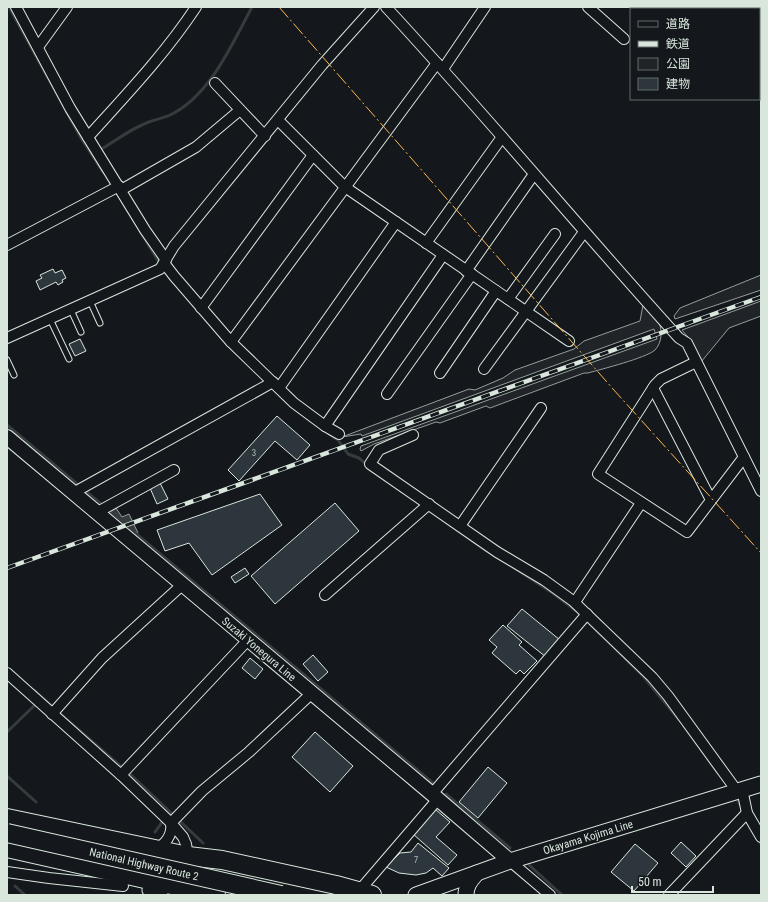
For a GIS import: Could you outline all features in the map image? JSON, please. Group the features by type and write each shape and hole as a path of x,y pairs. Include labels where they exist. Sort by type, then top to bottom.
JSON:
{"highway":[{"path":"7,818 188,856 259,878 266,882 276,895"},
{"name":"National Highway Route 2","path":"7,833 281,895"},
{"name":"National Highway Route 2","path":"7,848 216,895"},
{"path":"188,856 222,860 366,893"},
{"path":"7,861 123,886 175,895"}],"main road":[{"name":"Suzaki Yonegura Line","path":"7,437 79,490 182,585 435,796 510,861"},
{"name":"Okayama Kojima Line","path":"416,895 510,861 761,784"},
{"path":"466,895 466,889 469,882 477,873"}],"street":[{"path":"16,7 70,108 117,189 174,276 231,342 294,404 339,434"},
{"path":"38,47 67,7"},
{"path":"88,137 160,56 180,31 196,7"},
{"path":"8,337 160,269 174,246 322,65 374,7"},
{"path":"386,7 502,136 584,232 679,338 687,344 761,490"},
{"path":"231,342 345,187 485,7"},
{"path":"588,7 624,39"},
{"path":"215,83 265,136"},
{"path":"7,245 117,189 196,146 240,110"},
{"path":"278,120 345,187 569,341"},
{"path":"426,243 502,136"},
{"path":"201,308 313,155"},
{"path":"387,394 534,174"},
{"path":"79,490 276,385 396,222"},
{"path":"484,369 584,232"},
{"path":"508,299 555,234"},
{"path":"325,426 443,255"},
{"path":"440,373 496,291"},
{"path":"696,362 661,379 653,388 598,474 687,532 744,457"},
{"path":"653,388 711,500"},
{"path":"460,526 542,408"},
{"path":"413,435 379,450 370,464 426,506 460,526 497,552 544,580 575,602 585,617 652,677 668,696 740,790 746,815 761,837"},
{"path":"102,510 174,470"},
{"path":"575,602 641,503"},
{"path":"325,595 426,506"},
{"path":"54,711 102,658 182,585"},
{"path":"366,893 435,796 585,617"},
{"path":"124,772 248,640"},
{"path":"7,673 54,711 124,772 171,819 183,837 188,856"},
{"path":"171,819 249,752 312,693"},
{"path":"7,810 30,817 46,827"},
{"path":"669,895 746,815"},
{"path":"155,849 162,846 170,835 172,829 171,819"},
{"path":"510,861 550,895"},
{"path":"7,872 123,886"}],"lane":[{"path":"90,301 100,323"},
{"path":"71,310 81,332"},
{"path":"50,319 69,359"},
{"path":"7,360 14,375"}],"green space":[{"path":"761,275 761,290 675,319 674,316 680,308"},
{"path":"761,301 761,316 729,328 701,362 688,337 682,330"},
{"path":"643,305 655,317 661,328 659,344 655,350 650,353 634,360 584,373 490,408 486,406 440,423 436,422 374,444 361,451 360,449 361,446 657,339 654,329 362,436 361,434 342,437 469,389 475,390 503,378 515,370 574,349 584,341 640,321"}],"shaded area":[{"path":"116,508 122,517 129,514 138,533 135,536 107,513"}],"building":[{"path":"53,269 55,273 62,270 66,278 58,285 56,282 40,290 36,281 42,278 40,275"},
{"path":"80,339 86,351 75,356 69,344"},
{"path":"277,416 310,445 297,460 275,441 239,481 228,470"},
{"path":"160,483 168,499 157,504 150,488"},
{"path":"260,494 282,525 212,575 189,543 165,551 157,530"},
{"path":"335,503 359,531 275,604 251,576"},
{"path":"245,568 249,574 235,583 231,577"},
{"path":"522,609 560,640 546,657 507,626"},
{"path":"503,625 522,642 519,645 537,661 524,674 520,670 516,674 492,653 497,647 489,640"},
{"path":"313,655 328,672 318,681 303,664"},
{"path":"250,658 263,669 255,679 242,668"},
{"path":"315,732 353,766 330,792 292,757"},
{"path":"488,767 507,783 478,818 459,802"},
{"path":"435,809 450,822 436,837 457,855 448,865 413,834"},
{"path":"681,842 696,856 686,867 671,853"},
{"path":"418,843 449,868 442,876 433,868 426,873 416,875 399,873 386,867 400,853 411,852"},
{"path":"635,844 658,863 634,891 611,872"}],"waterway":[{"path":"9,7 81,138 92,155 94,154"},
{"path":"103,148 137,127 170,115 197,95 218,68 252,7"},
{"path":"92,155 103,172"},
{"path":"140,231 160,264"},
{"path":"7,425 113,514"},
{"path":"329,434 338,440 348,454 359,458 368,466"},
{"path":"447,523 487,551"},
{"path":"134,532 434,784"},
{"path":"508,564 554,594 575,610"},
{"path":"585,619 643,676 680,721"},
{"path":"34,690 54,708"},
{"path":"7,732 37,703"},
{"path":"58,712 131,775 203,843"},
{"path":"684,726 718,773"},
{"path":"7,776 36,802"},
{"path":"446,794 510,848"},
{"path":"738,801 742,808"},
{"path":"155,832 165,818"},
{"path":"758,838 761,844"},
{"path":"529,865 562,895"},
{"path":"15,886 25,895"}],"railway":[{"path":"7,568 761,297"}],"power":[{"path":"279,7 613,389 761,553"}]}
